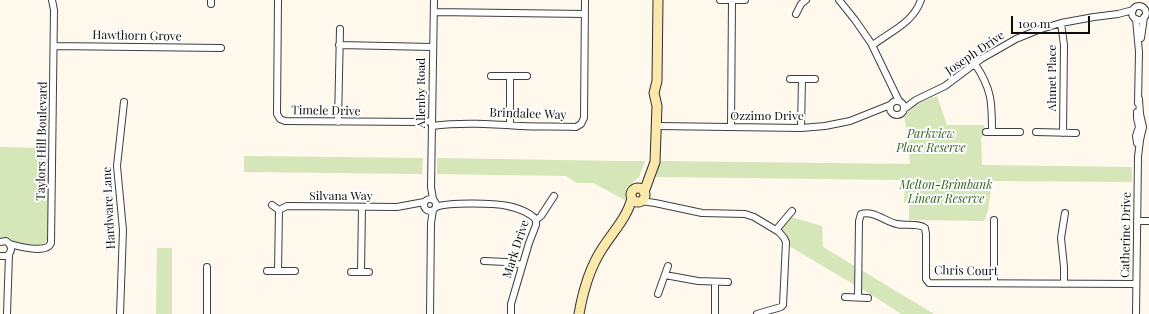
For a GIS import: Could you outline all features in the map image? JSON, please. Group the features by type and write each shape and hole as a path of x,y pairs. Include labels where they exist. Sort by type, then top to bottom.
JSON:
{"street":[{"name":"Taylors Hill Boulevard","path":"0,242 6,241 10,244 24,248 46,248 51,242 54,46 54,10 52,0"},
{"name":"Taylors Hill Boulevard","path":"54,10 56,0"},
{"name":"Timele Drive","path":"278,0 278,117 280,119 285,121 432,123"},
{"name":"Allenby Road","path":"430,205 434,0"},
{"name":"Brindalee Way","path":"432,123 576,127 583,122 585,0"},
{"path":"579,314 585,286 593,266 602,249 626,213 640,196 656,141 657,106 654,93 657,81 658,0"},
{"path":"720,0 745,0"},
{"path":"731,127 732,0"},
{"path":"796,14 801,4 806,0"},
{"path":"839,0 872,44 892,88 895,102 890,112 894,115 899,115 904,109 903,105 895,102"},
{"path":"872,44 904,24 916,11 921,0"},
{"name":"Catherine Drive","path":"1135,0 1134,13 1139,52 1139,99 1137,118 1144,127 1136,136 1138,157 1136,314"},
{"path":"1141,0 1145,9 1146,13 1144,17 1141,19 1134,13 1139,6 1145,9"},
{"path":"434,12 585,14"},
{"name":"Joseph Drive","path":"904,109 916,100 946,86 995,50 1016,39 1061,23 1094,17 1134,13"},
{"name":"Catherine Drive","path":"1139,52 1144,17"},
{"name":"Ahmet Place","path":"1061,23 1064,45 1063,133"},
{"path":"338,122 340,29"},
{"path":"339,45 433,47"},
{"name":"Hawthorn Grove","path":"54,46 221,48"},
{"path":"975,64 989,88 992,101 989,132 1020,132"},
{"path":"491,76 527,76"},
{"path":"510,76 510,125"},
{"path":"790,79 815,79"},
{"path":"801,128 802,79"},
{"name":"Joseph Drive","path":"895,102 916,100"},
{"name":"Hardware Lane","path":"120,314 123,230 117,166 124,102"},
{"name":"Ozzimo Drive","path":"657,126 801,128 838,124 875,112 895,102"},
{"name":"Ozzimo Drive","path":"875,112 890,112"},
{"path":"1036,132 1076,133"},
{"name":"Mark Drive","path":"511,314 510,304 536,225 536,220 541,216 554,196"},
{"path":"640,196 655,202 702,213 745,214 754,217 776,230 784,238 786,242 784,305 757,314"},
{"name":"Silvana Way","path":"279,210 287,206 362,207 447,204 508,206 533,216 536,220"},
{"path":"272,205 279,210 278,271"},
{"path":"430,205 430,314"},
{"path":"360,272 362,207"},
{"path":"776,230 792,211"},
{"name":"Chris Court","path":"858,297 858,221 861,214 867,213 898,224 921,226 925,228 926,279 929,283 1136,284"},
{"path":"1064,213 1061,238 1064,284"},
{"path":"994,220 994,283"},
{"path":"1138,221 1149,221"},
{"path":"7,314 10,244"},
{"name":"Taylors Hill Boulevard","path":"0,256 4,256 24,248"},
{"path":"484,261 506,262 522,265"},
{"path":"658,294 668,266"},
{"path":"207,268 207,314"},
{"path":"267,270 295,271"},
{"path":"351,272 369,272"},
{"path":"665,275 682,279 728,282"},
{"path":"715,282 715,314"},
{"path":"845,297 868,298"}],"green space":[{"name":"Melton-Brimbank Linear Reserve","path":"937,96 947,125 984,125 985,134 981,138 982,165 1132,167 1132,182 992,181 988,211 984,221 909,220 909,203 904,203 905,180 656,177 659,161 910,164 907,130 904,117 914,105"},
{"path":"0,147 48,148 48,238 44,244 37,246 26,246 6,239 0,239"},
{"path":"244,156 423,158 422,174 244,172"},
{"path":"437,158 645,161 639,177 626,189 625,200 593,183 576,183 566,176 437,174"},
{"path":"791,217 822,226 823,247 934,314 901,314 789,246 787,236 781,229"},
{"path":"157,248 172,248 172,314 156,314"}],"park label":[{"name":"Parkview Place Reserve","path":"931,141"}]}
